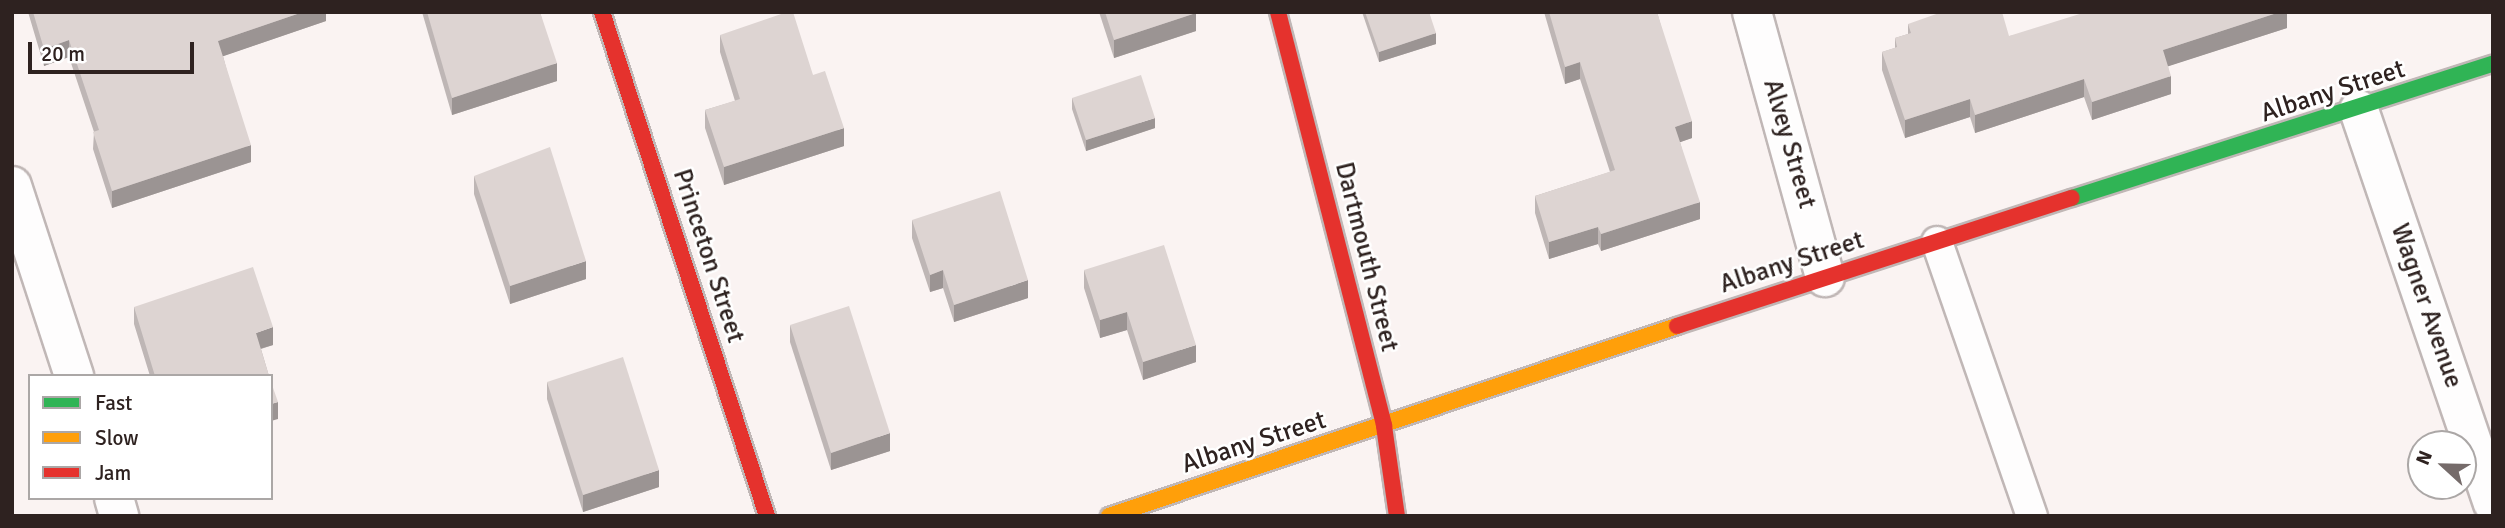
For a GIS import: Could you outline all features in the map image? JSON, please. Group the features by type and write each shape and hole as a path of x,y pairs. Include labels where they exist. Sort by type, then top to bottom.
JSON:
{"street":[{"name":"Princeton Street","path":"602,12 767,516"},
{"name":"Dartmouth Street","path":"1278,12 1384,426 1397,516"},
{"name":"Alvey Street","path":"1752,12 1825,277"},
{"name":"Albany Street","path":"1109,516 1825,277 2359,110 2493,64"},
{"name":"Wagner Avenue","path":"2359,110 2493,503"},
{"path":"12,186 73,374"}],"lane":[{"path":"1937,242 2032,516"}],"building":[{"path":"33,12 303,12 218,41 251,145 112,191 93,132 99,130 69,40 44,49"},
{"path":"427,12 540,12 557,63 452,98"},
{"path":"793,12 813,75 825,71 844,128 724,167 705,110 740,99 720,35"},
{"path":"1105,12 1196,12 1196,13 1114,40"},
{"path":"1365,12 1429,12 1436,33 1379,52"},
{"path":"1549,12 1657,12 1692,121 1675,127 1700,202 1601,234 1598,227 1549,242 1535,196 1615,170 1580,62 1565,67"},
{"path":"1942,12 2002,12 2009,36 2086,12 2280,12 2163,50 2171,76 2092,102 2084,79 1975,115 1970,99 1905,120 1882,52 1897,47 1895,38 1911,33 1908,24"},
{"path":"1141,75 1155,118 1086,140 1072,98"},
{"path":"550,147 586,261 510,286 474,176"},
{"path":"1000,191 1028,280 954,305 943,270 930,275 912,220"},
{"path":"1164,245 1196,345 1143,362 1127,312 1100,320 1084,270"},
{"path":"253,267 273,327 256,333 268,374 154,374 134,307"},
{"path":"849,306 890,433 831,453 790,325"},
{"path":"623,357 659,470 583,495 547,382"},
{"path":"273,388 278,402 273,403"}],"traffic: fast":[{"path":"2072,198 2493,64"}],"traffic: slow":[{"path":"1109,516 1677,326"}],"traffic: jam":[{"path":"602,12 767,516"},
{"path":"1278,12 1384,426 1397,516"},
{"path":"1677,326 2072,198"}]}
